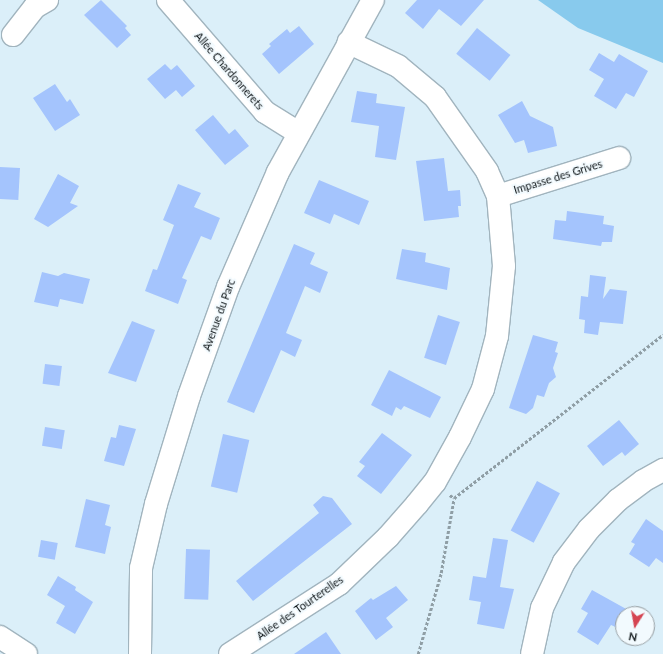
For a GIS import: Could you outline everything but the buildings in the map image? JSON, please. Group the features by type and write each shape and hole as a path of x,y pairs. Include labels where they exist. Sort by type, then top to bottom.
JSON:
{"street":[{"path":"13,34 35,8 47,0"},
{"name":"Allée Chardonnerets","path":"168,0 265,112 298,133"},
{"name":"Avenue du Parc","path":"140,654 142,568 158,496 189,396 228,287 278,172 348,42 373,0"},
{"name":"Allée des Tourterelles","path":"230,654 338,584 388,537 435,482 460,437 483,389 497,336 504,266 498,196 487,171 435,98 398,66 348,42"},
{"name":"Impasse des Grives","path":"498,196 619,158"},
{"path":"532,654 542,608 564,562 589,529 618,500 643,481 663,470"},
{"path":"0,637 26,654"}],"path":[{"path":"418,654 441,573 454,498 663,335"},
{"path":"435,482 454,498"}],"shaded area":[{"path":"538,0 663,0 663,63 578,28"}]}
